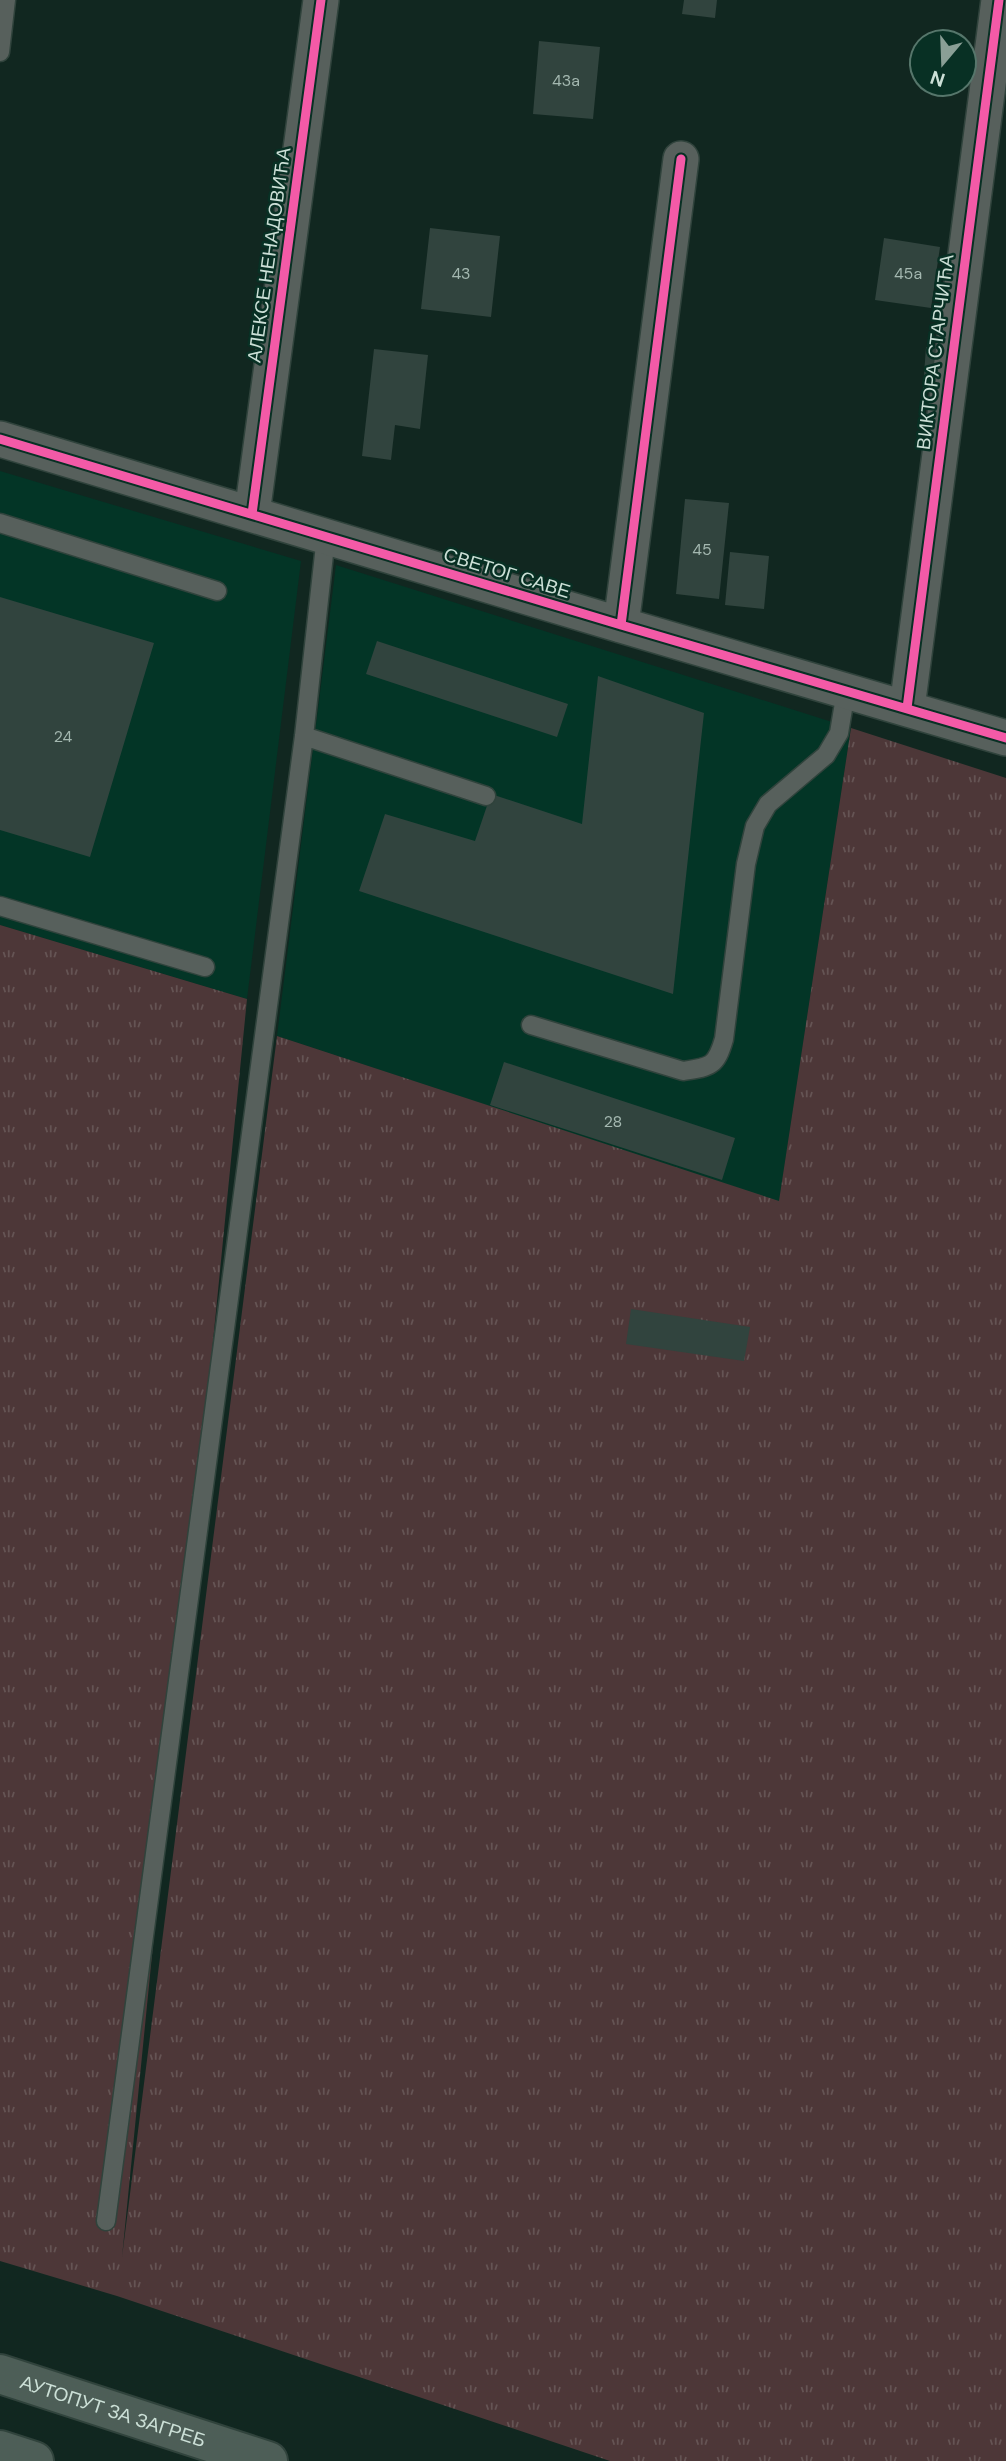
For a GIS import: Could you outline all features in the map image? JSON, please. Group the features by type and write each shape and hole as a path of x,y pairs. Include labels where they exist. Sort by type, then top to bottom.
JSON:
{"highway":[{"name":"АУТОПУТ ЗА ЗАГРЕБ","path":"0,2374 268,2461"},
{"path":"0,2450 34,2461"}],"street":[{"name":"АЛЕКСЕ НЕНАДОВИЋА","path":"252,514 321,0"},
{"name":"ВИКТОРА СТАРЧИЋА","path":"906,708 999,0"},
{"path":"621,625 681,159"},
{"name":"СВЕТОГ САВЕ","path":"0,439 1006,738"}],"lane":[{"path":"0,52 6,0"},
{"path":"0,523 216,591"},
{"path":"106,2221 304,736 326,536"},
{"path":"531,1025 683,1071 708,1068 718,1058 724,1039 746,864 755,826 768,804 826,755 839,733 846,691"},
{"path":"304,736 486,796"},
{"path":"0,906 205,967"}],"shaded area":[{"path":"0,471 301,561 247,999 0,925"},
{"path":"336,565 851,728 779,1202 277,1036"}],"green space":[{"path":"851,728 1006,778 1006,2461 610,2461 117,2296 0,2261 0,925 247,999 122,2257 277,1036 779,1201"}],"building":[{"path":"684,0 717,0 715,18 682,14"},
{"path":"539,41 600,47 593,119 533,114"},
{"path":"430,228 500,236 491,317 421,309"},
{"path":"884,238 940,247 931,308 875,300"},
{"path":"926,347 942,348 939,391 923,389"},
{"path":"374,349 428,355 420,429 395,425 391,460 362,456"},
{"path":"685,499 729,503 719,599 676,594"},
{"path":"730,552 769,556 764,609 725,605"},
{"path":"0,597 154,643 90,857 0,830"},
{"path":"377,641 568,704 557,737 366,674"},
{"path":"598,676 704,713 673,994 359,891 385,814 475,841 491,794 582,824"},
{"path":"504,1062 735,1138 722,1180 490,1105"},
{"path":"631,1309 750,1327 744,1361 626,1344"}],"cycle path":[{"path":"252,514 321,0"},
{"path":"907,708 999,0"},
{"path":"621,625 681,159"},
{"path":"0,439 1006,738"}]}
